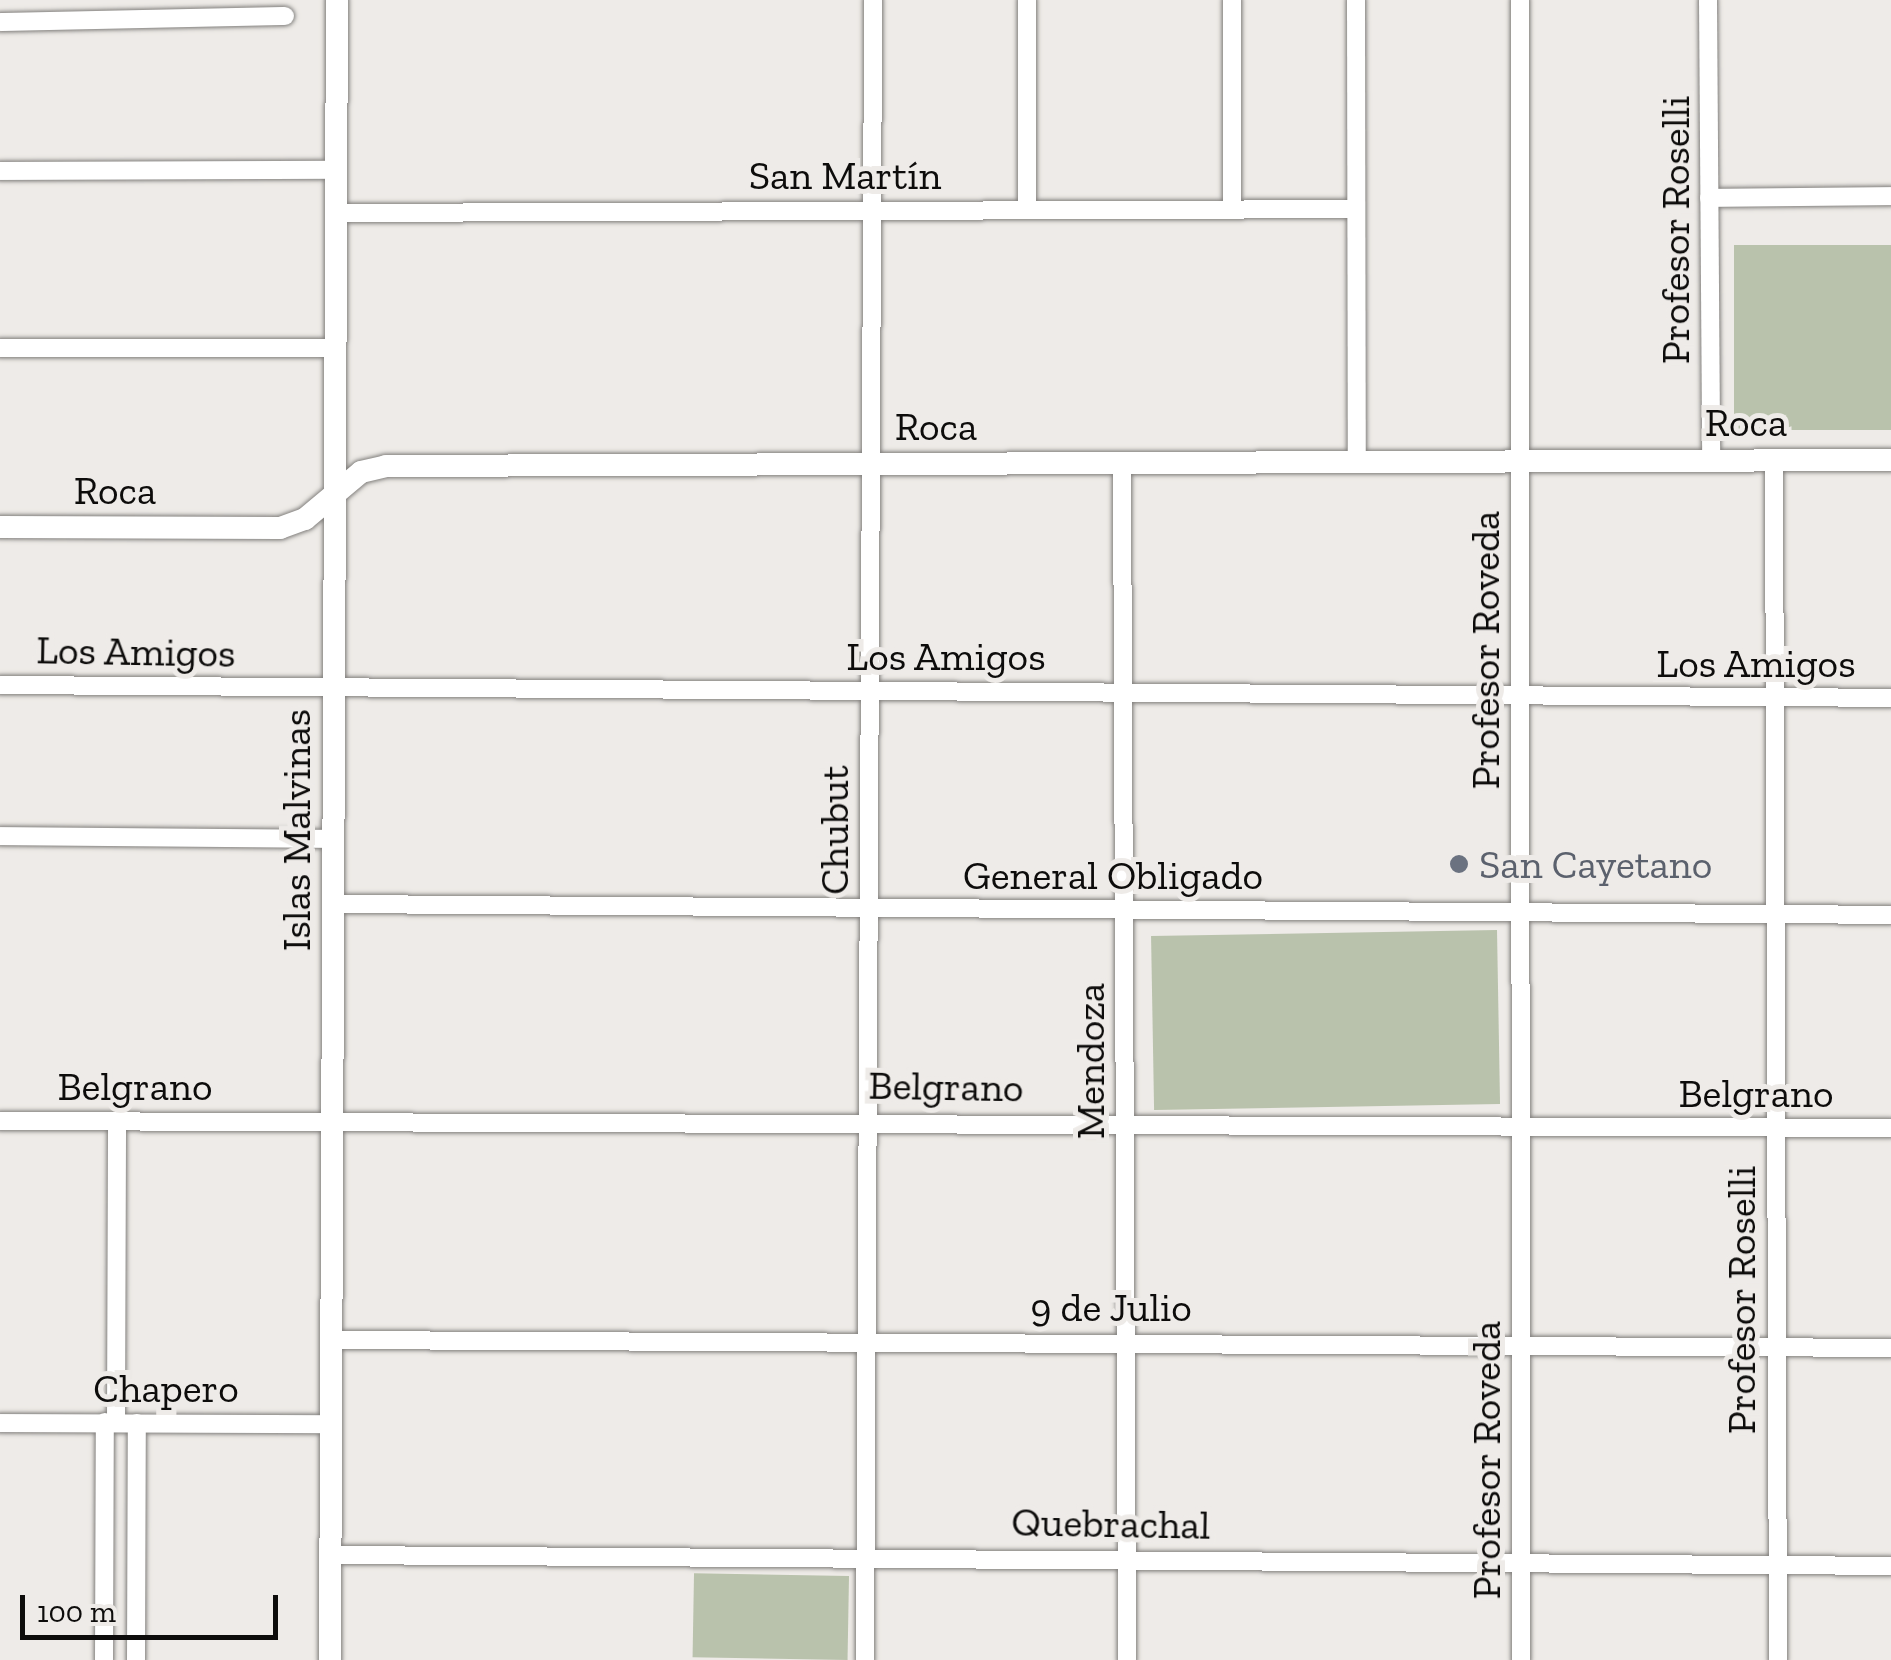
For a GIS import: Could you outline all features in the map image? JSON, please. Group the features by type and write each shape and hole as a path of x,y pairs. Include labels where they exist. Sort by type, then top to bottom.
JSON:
{"street":[{"name":"Islas Malvinas","path":"330,1660 336,0"},
{"name":"Chubut","path":"865,1660 873,0"},
{"path":"1027,0 1027,210"},
{"path":"1232,0 1232,210"},
{"path":"1356,0 1357,462"},
{"name":"Profesor Roveda","path":"1520,0 1521,1660"},
{"name":"Profesor Roselli","path":"1708,0 1711,460"},
{"path":"0,22 285,16"},
{"path":"0,171 334,170"},
{"path":"1709,198 1891,196"},
{"name":"San Martín","path":"334,213 1355,210"},
{"path":"0,348 334,348"},
{"name":"Profesor Roselli","path":"1774,460 1778,1660"},
{"name":"Roca","path":"0,527 280,528 305,518 361,472 386,466 1891,460"},
{"name":"Mendoza","path":"1122,463 1127,1660"},
{"name":"Los Amigos","path":"0,685 1891,698"},
{"path":"0,836 333,839"},
{"name":"General Obligado","path":"334,904 1891,915"},
{"name":"Belgrano","path":"0,1121 867,1119 1125,1125 1891,1128"},
{"path":"104,1660 117,1121"},
{"name":"9 de Julio","path":"331,1340 1891,1348"},
{"name":"Chapero","path":"0,1422 331,1424"},
{"path":"136,1660 137,1423"},
{"name":"Quebrachal","path":"330,1555 1891,1566"}],"green space":[{"path":"1734,245 1891,245 1891,430 1734,430"},
{"path":"1497,930 1500,1104 1154,1110 1151,936"},
{"path":"694,1573 849,1576 848,1660 693,1657"}],"place":[{"name":"San Cayetano","path":"1459,864"}]}
